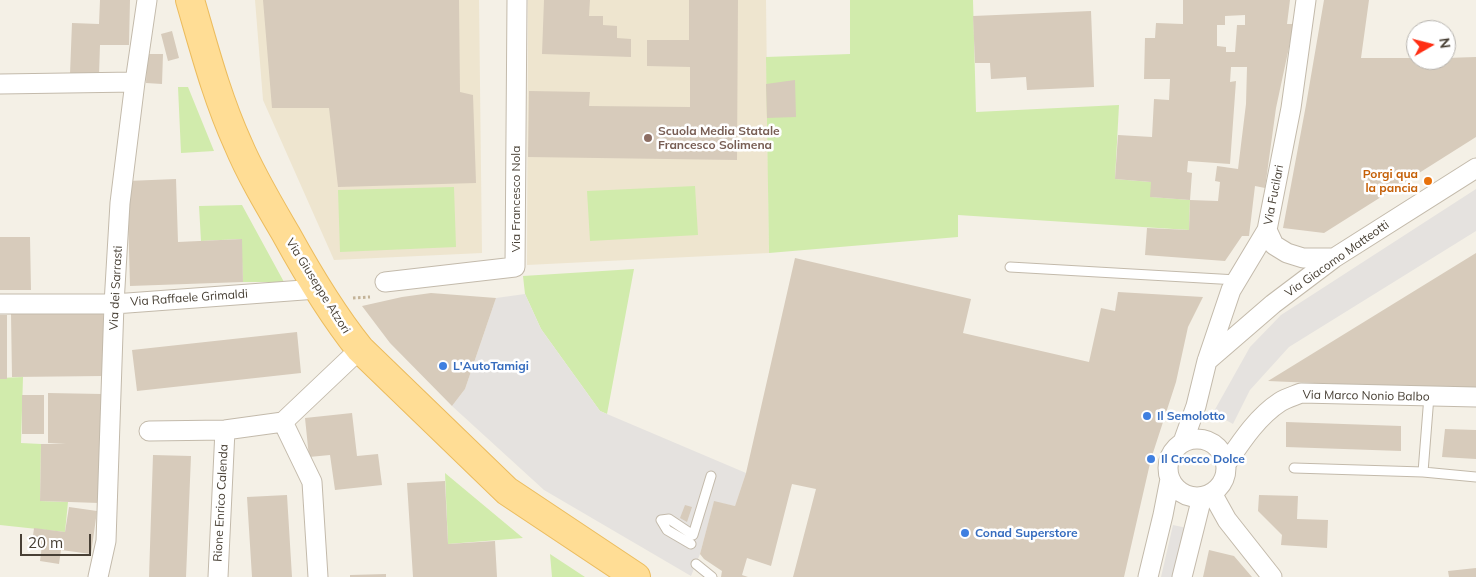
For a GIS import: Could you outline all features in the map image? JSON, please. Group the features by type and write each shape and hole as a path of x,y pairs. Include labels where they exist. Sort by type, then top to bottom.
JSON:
{"main road":[{"name":"Via Giuseppe Atzori","path":"190,0 219,93 238,144 264,196 318,290 346,331 360,348 507,491 636,577"}],"street":[{"name":"Via dei Sarrasti","path":"98,577 106,541 114,304 120,203 147,0"},
{"name":"Via Francesco Nola","path":"385,282 515,267 518,0"},
{"name":"Via Fucilari","path":"1148,577 1170,479 1168,462 1171,454 1183,442 1196,406 1207,361 1231,290 1267,230 1291,108 1306,0"},
{"path":"0,84 135,82"},
{"name":"Via Giacomo Matteotti","path":"1207,361 1273,304 1334,258 1476,168"},
{"path":"1267,230 1274,244 1287,253 1303,258 1334,258"},
{"name":"Via Raffaele Grimaldi","path":"0,304 114,304 318,290"},
{"path":"318,577 312,482 283,422 360,348"},
{"name":"Via Marco Nonio Balbo","path":"1226,464 1246,435 1265,415 1279,402 1301,393 1476,397"},
{"path":"1196,406 1207,440"},
{"name":"Rione Enrico Calenda","path":"149,431 225,430 283,422"},
{"name":"Rione Enrico Calenda","path":"218,577 225,430"},
{"path":"1170,479 1183,494 1192,497 1207,495 1218,488 1223,481 1226,464 1224,456 1214,444 1207,440 1198,439 1183,442"},
{"path":"1182,577 1207,495"},
{"path":"1207,495 1272,577"}],"lane":[{"path":"1010,268 1237,280"},
{"path":"1423,472 1429,396"},
{"path":"1294,468 1423,472 1476,477"},
{"path":"691,544 667,530 661,520 669,519 693,535 710,476"},
{"path":"696,564 712,577"}],"shaded area":[{"path":"255,0 479,0 482,253 334,260 263,100"},
{"name":"Scuola Media Statale Francesco Solimena","path":"528,0 766,0 769,253 527,265"},
{"path":"1476,189 1476,231 1289,347 1250,390 1233,424 1213,413 1250,347 1281,315"},
{"path":"525,294 541,329 600,411 746,473 735,506 714,502 700,554 691,576 544,490 452,406 465,389 496,298"},
{"path":"1173,525 1187,528 1175,577 1161,577"}],"green space":[{"path":"850,0 973,0 976,112 1119,105 1115,179 1151,182 1151,197 1190,200 1189,230 958,215 958,237 769,253 766,57 850,54"},
{"path":"178,87 188,87 214,151 181,153"},
{"path":"695,186 698,235 590,241 587,191"},
{"path":"454,187 456,247 340,252 338,190"},
{"path":"242,205 284,282 243,282 241,239 201,241 199,206"},
{"path":"634,269 607,414 600,411 541,329 525,294 523,276"},
{"path":"23,377 21,443 41,444 40,501 68,502 65,532 0,525 0,378"},
{"path":"445,473 523,538 448,544"},
{"path":"550,554 585,577 552,577"}],"building":[{"path":"100,0 130,0 129,45 100,45 99,75 70,74 72,23 99,24"},
{"path":"263,0 459,0 460,92 473,95 476,183 338,187 329,108 272,108"},
{"path":"544,0 590,0 589,16 603,16 603,25 617,26 617,38 631,39 631,57 542,54"},
{"path":"689,0 738,0 737,160 528,157 529,91 590,92 589,106 690,107 690,67 647,66 647,40 689,40"},
{"path":"1183,0 1290,0 1287,24 1294,24 1276,108 1265,188 1255,186 1249,236 1242,236 1225,261 1145,255 1147,228 1189,230 1190,200 1150,197 1151,182 1115,179 1118,135 1152,137 1154,99 1169,100 1170,79 1144,79 1145,38 1155,38 1156,23 1183,24","holes":["1245,15 1245,25 1237,25 1235,52 1226,52 1226,47 1217,46 1217,25 1225,25 1225,16","1231,67 1247,67 1246,104 1238,169 1217,166 1215,181 1220,182 1218,201 1190,200 1192,173 1187,172 1188,161 1230,164 1236,81 1230,82"]},
{"path":"1324,0 1369,0 1361,58 1406,58 1406,70 1456,70 1456,58 1476,57 1476,137 1324,233 1283,228"},
{"path":"1091,11 1094,87 1027,90 1026,77 991,79 990,63 975,63 973,16"},
{"path":"172,31 179,58 168,61 161,34"},
{"path":"147,54 163,54 162,84 146,83"},
{"path":"795,80 796,117 767,118 766,84"},
{"path":"176,179 178,242 242,239 243,282 130,286 127,181"},
{"path":"0,237 30,237 31,290 0,290"},
{"path":"1476,253 1476,390 1268,381"},
{"path":"795,258 971,299 963,333 1089,362 1101,308 1115,311 1118,292 1203,297 1188,327 1176,382 1151,459 1124,577 793,577 816,489 792,484 771,566 747,558 742,575 748,577 721,577 722,571 704,559 700,554 714,501 735,506 746,473"},
{"name":"L'AutoTamigi","path":"431,293 496,298 465,389 452,406 390,343 362,306"},
{"path":"11,314 103,314 103,376 12,377"},
{"path":"0,315 7,315 7,379 0,379"},
{"path":"297,332 301,373 137,391 132,350"},
{"path":"48,393 102,394 99,503 40,501 41,444 66,444 48,443"},
{"path":"22,395 44,395 44,434 22,434"},
{"path":"352,413 357,456 378,454 382,485 335,490 330,455 309,457 305,418"},
{"path":"1286,422 1401,426 1401,451 1286,447"},
{"path":"1445,429 1476,430 1476,459 1442,457"},
{"path":"153,455 191,456 186,577 149,577"},
{"path":"445,481 448,544 495,541 497,577 413,577 407,483"},
{"path":"287,495 292,577 252,577 247,497"},
{"path":"1259,495 1298,496 1297,519 1328,520 1327,548 1281,545 1282,535 1258,511"},
{"path":"685,505 692,507 687,522 680,518"},
{"path":"69,507 97,511 91,554 61,550 59,564 40,561 42,545 32,544 34,528 65,532"},
{"path":"1209,550 1234,556 1252,577 1203,577"},
{"path":"1476,568 1476,577 1449,577 1448,571"},
{"path":"386,574 386,577 350,577 350,575"}],"place":[{"name":"Scuola Media Statale Francesco Solimena","path":"648,138"},
{"name":"Porgi qua la pancia","path":"1428,181"},
{"name":"L'AutoTamigi","path":"443,366"},
{"name":"Il Semolotto","path":"1147,416"},
{"name":"Il Crocco Dolce","path":"1151,459"},
{"name":"Conad Superstore","path":"965,533"}]}
